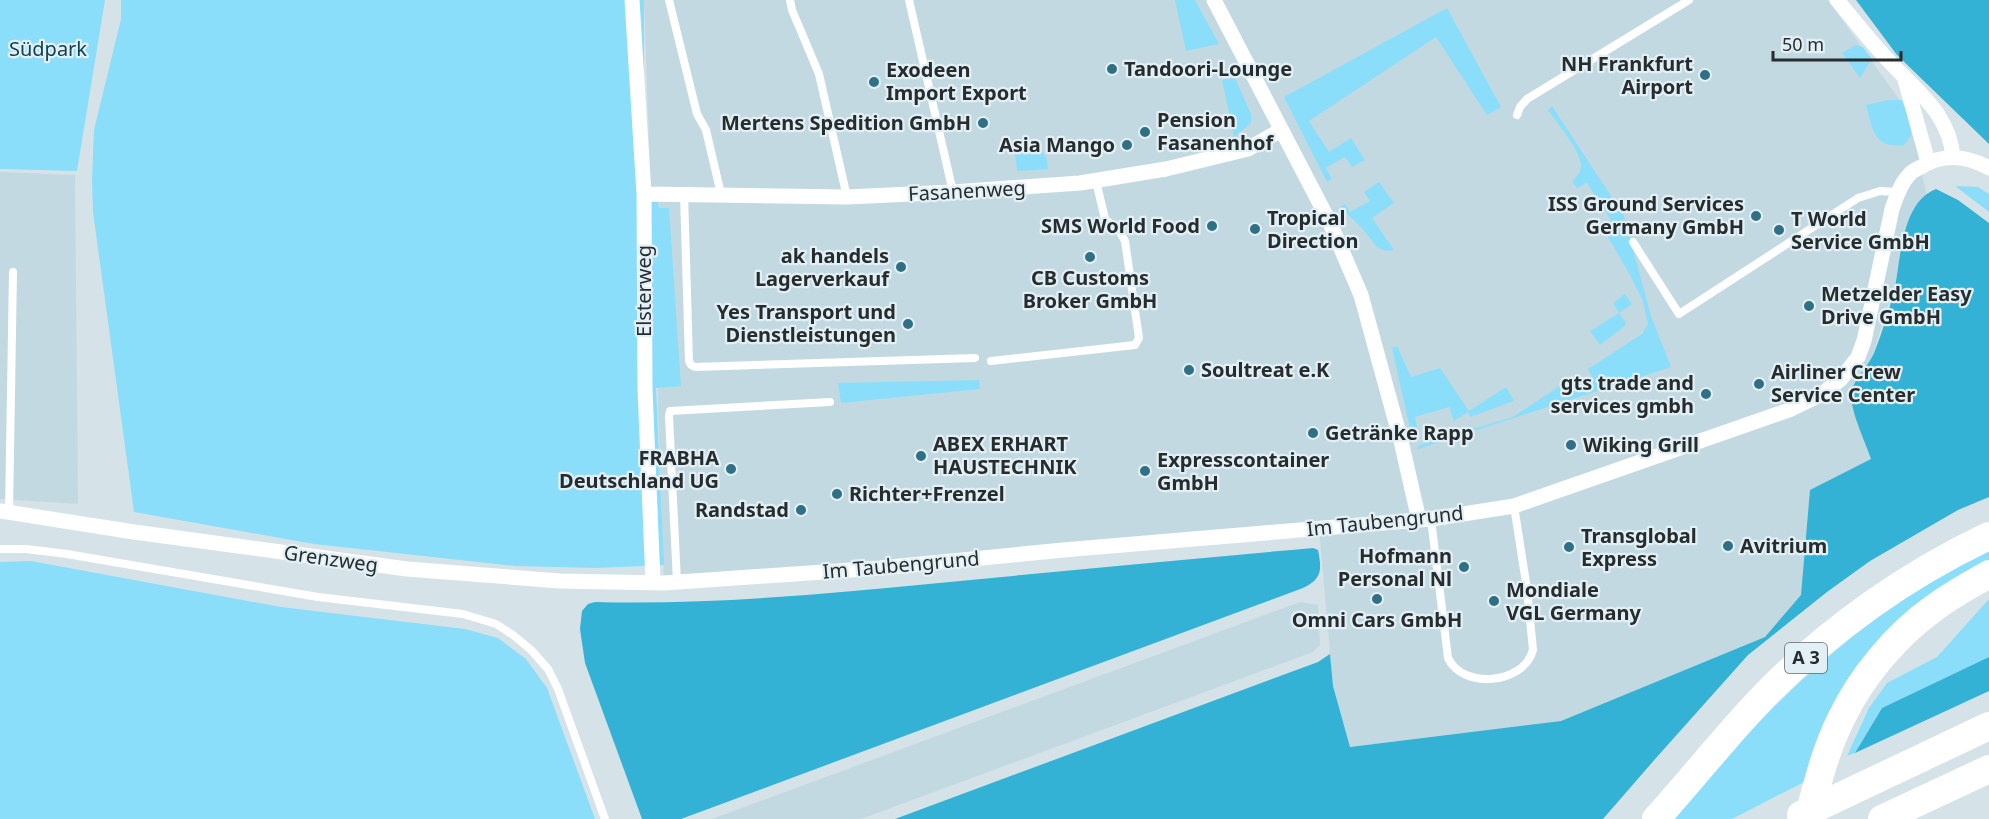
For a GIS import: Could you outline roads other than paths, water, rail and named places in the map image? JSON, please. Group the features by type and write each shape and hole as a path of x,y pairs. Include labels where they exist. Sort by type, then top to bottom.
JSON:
{"highway":[{"name":"A 3","path":"1656,819 1766,694 1804,660 1870,606 1954,553 1989,536"},
{"path":"1808,819 1831,742 1841,718 1864,682 1887,652 1933,608 1989,574"},
{"path":"1793,819 1989,726"},
{"path":"1882,819 1989,769"}],"street":[{"name":"Elsterweg","path":"632,0 644,194 645,389 664,582"},
{"path":"1214,0 1330,223 1361,295 1425,519"},
{"path":"1837,0 1905,80 1931,103 1949,134 1953,157"},
{"path":"1905,80 1928,162 1953,157 1966,159 1989,168"},
{"name":"Fasanenweg","path":"644,194 847,197 953,192 1096,181 1166,169 1248,149 1281,130"},
{"name":"Im Taubengrund","path":"664,582 880,568 1425,519 1514,506 1592,481 1789,410 1822,394 1841,379 1857,357 1864,341 1892,209 1898,192 1910,174 1928,162"},
{"name":"Grenzweg","path":"4,512 407,569 560,581 664,582"}],"lane":[{"path":"669,0 697,114 706,130 721,194"},
{"path":"790,0 819,74 847,197"},
{"path":"909,0 953,192"},
{"path":"1517,115 1527,99 1689,0"},
{"path":"991,361 1135,345 1138,342 1125,241 1120,232 1105,219 1096,181"},
{"path":"1633,242 1679,314 1858,198 1880,191 1898,192"},
{"path":"684,193 690,361 695,368 975,358"},
{"path":"4,512 13,272"},
{"path":"664,582 670,411 830,402"},
{"path":"1425,519 1451,665 1463,674 1483,679 1495,678 1513,674 1525,666 1533,650 1527,589 1514,506"},
{"path":"0,549 26,549 67,554 318,597 463,614 496,624 513,634 548,669 558,689 605,819"}],"place":[{"name":"Tandoori-Lounge","path":"1112,69"},
{"name":"NH Frankfurt Airport","path":"1705,75"},
{"name":"Exodeen Import Export","path":"874,82"},
{"name":"Mertens Spedition GmbH","path":"983,123"},
{"name":"Pension Fasanenhof","path":"1145,132"},
{"name":"Asia Mango","path":"1127,145"},
{"name":"ISS Ground Services Germany GmbH","path":"1756,216"},
{"name":"SMS World Food","path":"1212,226"},
{"name":"Tropical Direction","path":"1255,229"},
{"name":"T World Service GmbH","path":"1779,230"},
{"name":"CB Customs Broker GmbH","path":"1090,257"},
{"name":"ak handels Lagerverkauf","path":"901,267"},
{"name":"Metzelder Easy Drive GmbH","path":"1809,306"},
{"name":"Yes Transport und Dienstleistungen","path":"908,324"},
{"name":"Soultreat e.K","path":"1189,370"},
{"name":"Airliner Crew Service Center","path":"1759,384"},
{"name":"gts trade and services gmbh","path":"1706,394"},
{"name":"Getränke Rapp","path":"1313,433"},
{"name":"Wiking Grill","path":"1571,445"},
{"name":"ABEX ERHART HAUSTECHNIK","path":"921,456"},
{"name":"FRABHA Deutschland UG","path":"731,469"},
{"name":"Expresscontainer GmbH","path":"1145,471"},
{"name":"Richter+Frenzel","path":"837,494"},
{"name":"Randstad","path":"801,510"},
{"name":"Avitrium","path":"1728,546"},
{"name":"Transglobal Express","path":"1569,547"},
{"name":"Hofmann Personal Nl","path":"1464,567"},
{"name":"Omni Cars GmbH","path":"1377,599"},
{"name":"Mondiale VGL Germany","path":"1494,601"}],"park label":[{"name":"Südpark","path":"48,49"}]}
